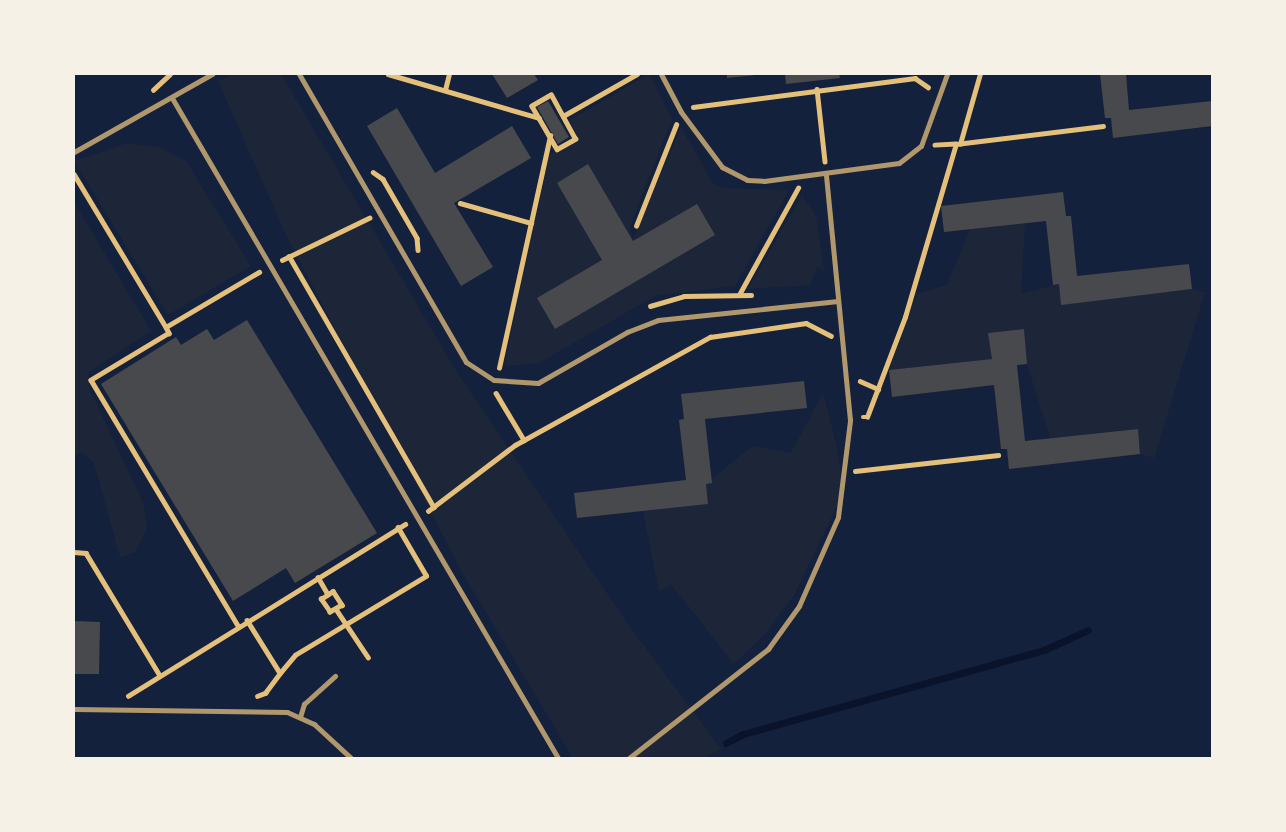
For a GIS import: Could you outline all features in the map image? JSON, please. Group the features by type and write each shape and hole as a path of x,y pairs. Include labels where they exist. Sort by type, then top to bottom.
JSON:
{"lane":[{"path":"74,152 212,74"},
{"path":"299,74 466,362 507,384 538,383 627,332 658,320 838,301"},
{"path":"661,74 681,112 713,157 733,175 764,181 899,163 920,146 947,74"},
{"path":"172,98 558,758"},
{"path":"629,758 768,649 799,606 819,566 838,517 847,472 850,420 826,174"},
{"path":"300,717 304,704 335,676"},
{"path":"74,709 273,710 300,717 328,734 351,758"}],"path":[{"path":"388,74 539,118"},
{"path":"445,90 449,74"},
{"path":"562,116 637,74"},
{"path":"860,417 867,417 905,317 980,74"},
{"path":"636,226 681,112 705,102 915,78 940,95"},
{"path":"817,89 826,174"},
{"path":"551,95 562,116 575,139 557,149 532,106 551,95"},
{"path":"920,146 958,144 1103,126"},
{"path":"524,440 494,390 550,136"},
{"path":"367,168 383,179 417,238 418,255"},
{"path":"74,174 169,333 91,380 238,626"},
{"path":"740,293 799,192 797,177"},
{"path":"460,203 531,223"},
{"path":"166,327 268,266 380,213"},
{"path":"289,256 434,507"},
{"path":"640,311 667,298 740,293 759,297"},
{"path":"128,693 434,507 524,440 710,337 806,323 818,327 825,337 842,335"},
{"path":"490,364 507,372"},
{"path":"847,472 998,455"},
{"path":"245,695 265,693 295,654 426,576 398,528"},
{"path":"74,552 86,553 159,674"},
{"path":"318,577 328,594"},
{"path":"333,591 342,605 330,612 321,599 328,594 333,591"},
{"path":"336,608 368,657"},
{"path":"247,620 280,673"},
{"path":"128,693 154,694"},
{"path":"128,693 128,709"}],"shaded area":[{"path":"235,74 281,74 458,374 625,620 721,749 704,758 573,758 463,574 287,237 218,81"},
{"path":"649,74 672,119 630,226 633,240 681,127 712,182 721,188 789,190 735,286 655,296 539,363 504,366 549,155 577,143 570,120"},
{"path":"127,143 160,147 186,161 251,266 168,315 74,161"},
{"path":"802,195 816,216 824,271 817,267 810,285 748,289"},
{"path":"74,202 151,331 88,373 90,390 144,505 147,529 134,553 120,557 94,463 81,452 74,457"},
{"path":"1025,223 1021,294 1059,284 1061,304 1192,289 1205,292 1154,458 1140,454 1137,429 1050,438 1027,364 1024,329 989,333 992,359 889,370 917,294 947,285 970,229"},
{"path":"823,392 838,452 843,494 794,595 764,635 734,664 671,584 659,592 643,511 708,504 706,484 752,446 791,453"}],"building":[{"path":"492,74 534,74 538,80 507,98"},
{"path":"727,74 756,74 756,75 727,78"},
{"path":"785,74 839,74 840,78 786,84"},
{"path":"1100,74 1126,74 1129,110 1212,101 1212,126 1113,138 1111,118 1105,118"},
{"path":"548,101 569,137 558,144 537,107"},
{"path":"397,108 435,173 512,126 531,158 454,203 493,267 461,286 367,126"},
{"path":"588,164 633,241 697,204 715,235 555,329 537,298 602,260 557,183"},
{"path":"1063,192 1066,216 1071,216 1077,276 1189,264 1192,289 1061,305 1059,284 1053,285 1046,221 944,232 941,206"},
{"path":"247,320 377,533 295,583 286,568 233,601 101,384 176,337 181,345 207,329 214,340"},
{"path":"1024,329 1027,364 1017,365 1025,441 1138,429 1140,454 1009,469 1007,449 1001,449 994,385 892,397 889,370 992,359 988,333"},
{"path":"804,381 807,408 705,419 712,483 706,484 708,504 577,518 574,493 686,480 679,420 684,419 681,394"},
{"path":"74,621 100,622 99,674 74,674"}],"waterway":[{"path":"726,743 743,734 1044,650 1088,630"}]}
